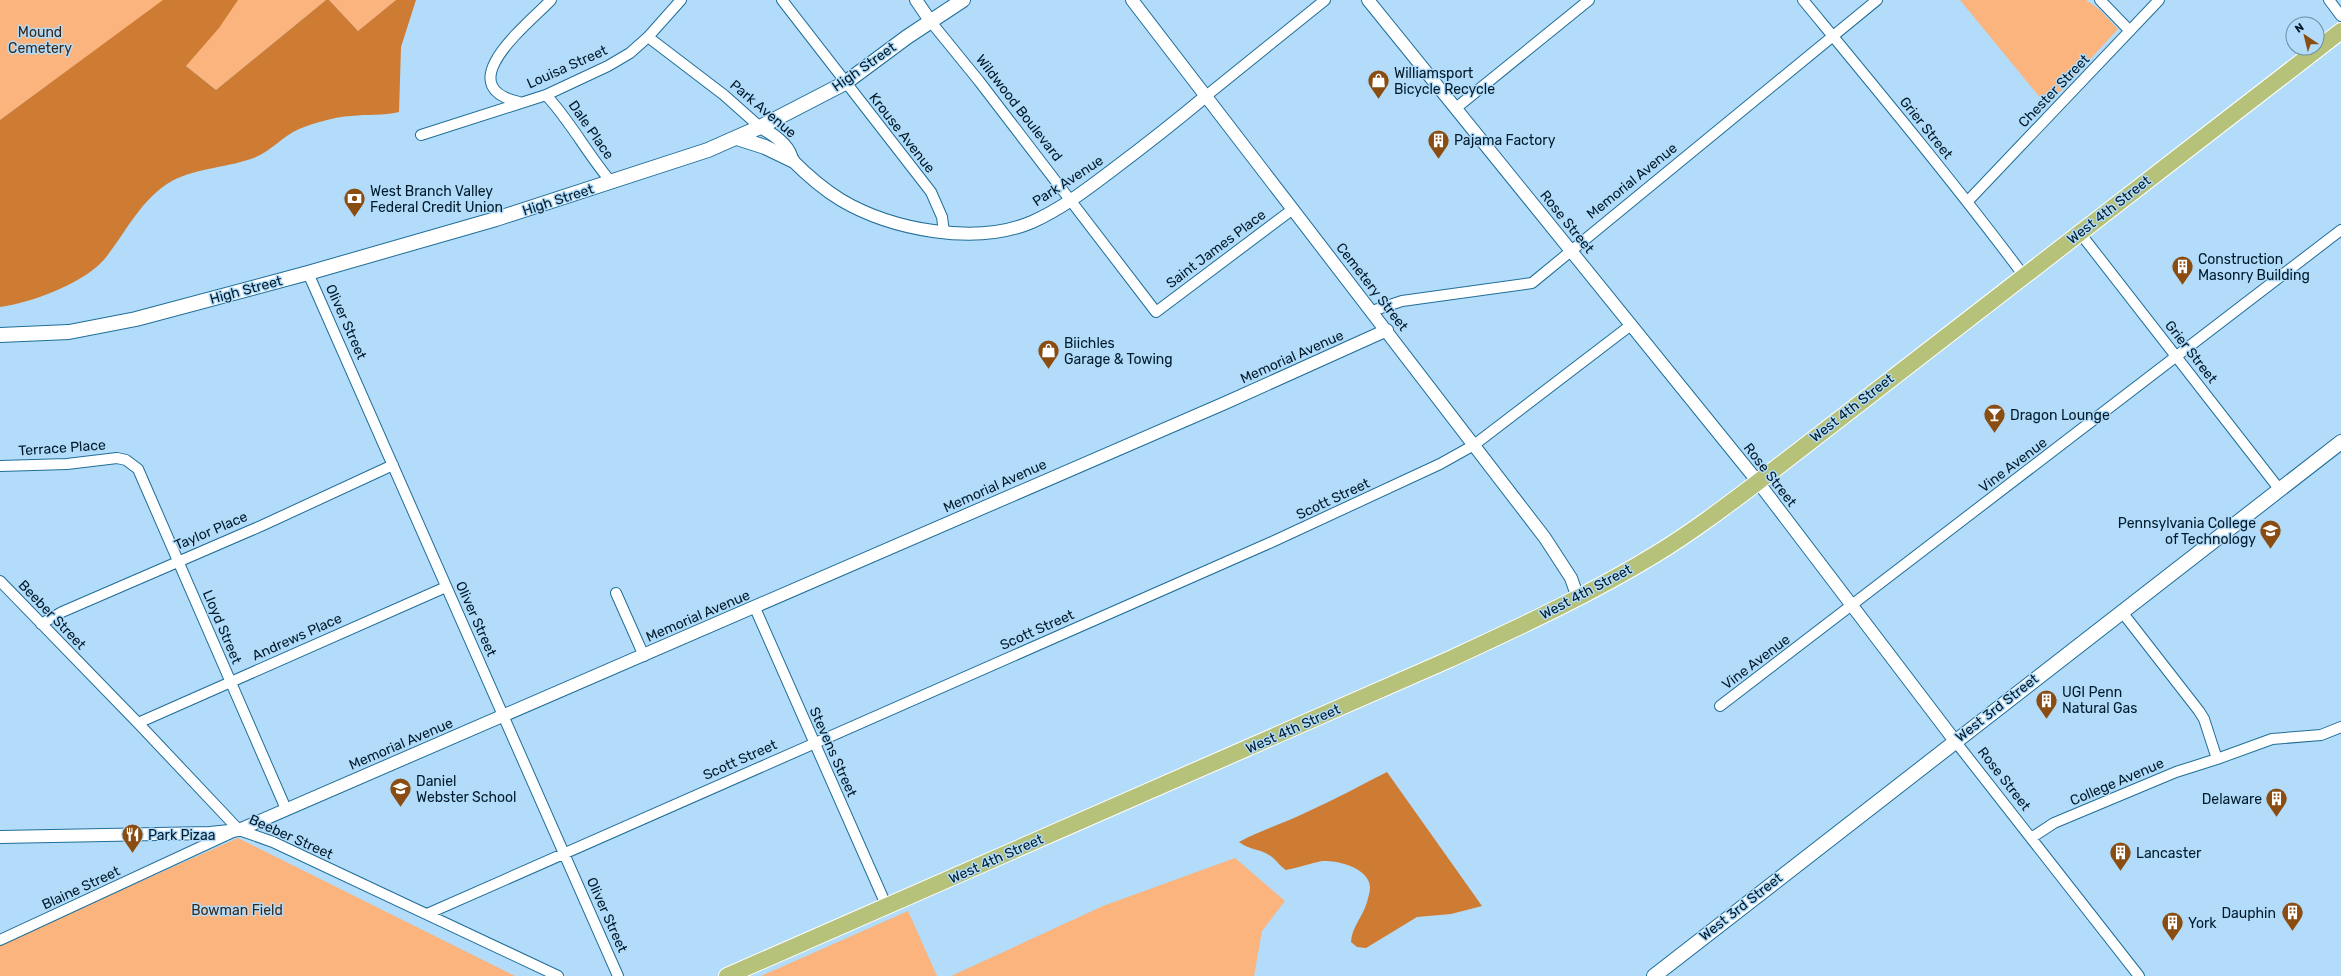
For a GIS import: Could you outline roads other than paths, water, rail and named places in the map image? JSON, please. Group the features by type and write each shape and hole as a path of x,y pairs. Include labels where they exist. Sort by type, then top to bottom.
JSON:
{"main road":[{"name":"High Street","path":"0,335 48,335 105,326 308,273 496,219 612,183 737,138 846,83 907,37 963,0"},
{"name":"West 4th Street","path":"727,976 1436,665 1578,598 1694,530 2341,31"},
{"path":"737,138 765,147 792,160"},
{"name":"West 3rd Street","path":"1654,976 2341,442"}],"street":[{"path":"520,102 508,100 494,90 490,79 492,64 499,53 551,0"},
{"name":"Louisa Street","path":"421,135 520,102 546,95 608,66 630,53 648,37 681,0"},
{"name":"Krouse Avenue","path":"782,0 931,192 941,213 944,232"},
{"name":"Wildwood Boulevard","path":"916,0 931,22 1071,200 1156,312"},
{"name":"Cemetery Street","path":"1132,0 1474,444 1562,563 1571,578 1578,598"},
{"name":"Park Avenue","path":"648,37 724,95 760,127 771,133 791,152 792,160 841,200 864,211 908,226 944,232 983,233 1015,228 1052,212 1071,200 1146,145 1325,0"},
{"name":"Rose Street","path":"1368,0 1758,482 1955,741 2139,976"},
{"path":"1456,108 1589,0"},
{"name":"Grier Street","path":"1803,0 1862,69 1968,201 2024,276"},
{"name":"Memorial Avenue","path":"1372,311 1402,301 1532,283 1570,250 1877,0"},
{"path":"2100,0 2130,31"},
{"name":"Chester Street","path":"1968,201 2159,0"},
{"path":"2329,0 2341,16"},
{"name":"Dale Place","path":"546,95 561,110 600,168 612,183"},
{"name":"Saint James Place","path":"1156,312 1293,209"},
{"name":"Vine Avenue","path":"1720,706 1852,607 2341,230"},
{"name":"Grier Street","path":"2080,233 2280,490"},
{"name":"Oliver Street","path":"308,273 618,976"},
{"name":"Scott Street","path":"427,914 564,852 1137,601 1440,464 1474,444 1631,325"},
{"name":"Memorial Avenue","path":"0,837 210,833 238,830 755,608 1225,403 1387,330"},
{"name":"Terrace Place","path":"0,466 60,464 117,458 126,460"},
{"name":"Lloyd Street","path":"126,460 138,469 143,478 286,809"},
{"name":"Taylor Place","path":"41,624 62,612 393,465"},
{"name":"Beeber Street","path":"0,581 138,723 238,830 273,842 558,976"},
{"name":"Andrews Place","path":"138,723 446,587"},
{"path":"616,593 644,656"},
{"name":"Stevens Street","path":"755,608 887,907"},
{"path":"2122,612 2204,720 2217,759"},
{"name":"College Avenue","path":"2031,838 2054,823 2176,772 2272,739 2321,735 2341,727"},
{"name":"Blaine Street","path":"0,940 238,830"}],"place":[{"name":"Williamsport Bicycle Recycle","path":"1379,100"},
{"name":"Pajama Factory","path":"1438,160"},
{"name":"West Branch Valley Federal Credit Union","path":"354,218"},
{"name":"Construction Masonry Building","path":"2182,286"},
{"name":"Biichles Garage & Towing","path":"1049,370"},
{"name":"Dragon Lounge","path":"1994,434"},
{"name":"Pennsylvania College of Technology","path":"2271,550"},
{"name":"UGI Penn Natural Gas","path":"2047,720"},
{"name":"Daniel Webster School","path":"400,808"},
{"name":"Delaware","path":"2277,818"},
{"name":"Park Pizaa","path":"133,854"},
{"name":"Lancaster","path":"2120,872"},
{"name":"Dauphin","path":"2292,932"},
{"name":"York","path":"2173,942"}],"park label":[{"name":"Mound Cemetery","path":"40,40"},
{"name":"Bowman Field","path":"237,910"}]}
